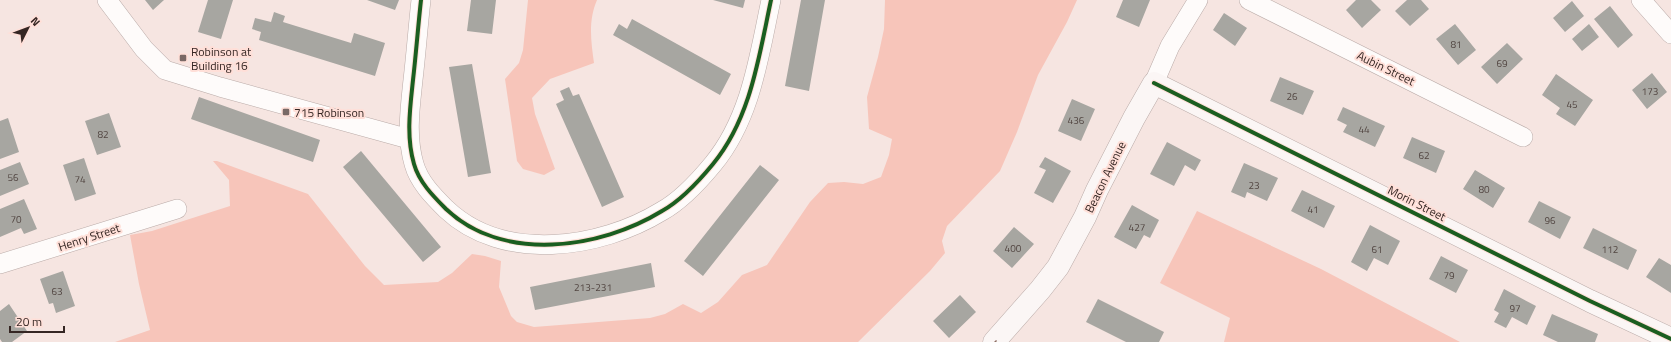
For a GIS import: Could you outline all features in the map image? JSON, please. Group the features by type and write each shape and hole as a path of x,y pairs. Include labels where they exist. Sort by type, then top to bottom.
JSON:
{"street":[{"path":"107,0 144,49 165,70 220,87 409,139"},
{"path":"421,0 410,108 409,139 414,165 431,194 454,216 484,234 496,239 532,244 573,243 628,229 663,211 694,185 714,163 733,134 752,84 771,0"},
{"name":"Beacon Avenue","path":"994,342 1040,290 1058,267 1079,230 1097,190 1134,118 1154,83 1170,46 1198,0"},
{"name":"Aubin Street","path":"1248,0 1523,137"},
{"path":"1641,0 1671,34"},
{"name":"Morin Street","path":"1154,83 1590,301 1671,339"},
{"name":"Henry Street","path":"0,264 177,209"}],"shaded area":[{"path":"528,0 597,0 591,23 594,63 550,79 532,98 535,114 555,169 544,175 523,169 517,161 505,79 519,63 523,50"},
{"path":"885,0 1077,0 1067,22 1038,75 1017,132 1000,171 947,226 942,241 945,253 930,271 858,342 115,342 150,330 139,284 130,235 152,231 230,206 229,180 213,161 217,161 308,194 365,266 384,285 438,282 452,273 472,254 501,261 499,287 511,316 517,322 534,327 650,318 665,314 683,304 701,313 718,302 742,275 767,265 810,202 828,183 844,182 863,184 881,177 889,155 892,139 869,129 867,97 884,29"},
{"path":"1197,211 1321,269 1460,342 1224,342 1230,318 1160,283"}],"building":[{"path":"145,0 164,0 153,10"},
{"path":"208,0 233,0 221,39 198,32"},
{"path":"367,0 399,0 395,10"},
{"path":"471,0 496,0 492,34 467,31"},
{"path":"713,0 745,0 743,8"},
{"path":"801,0 825,0 809,91 785,86"},
{"path":"1123,0 1150,0 1139,27 1116,17"},
{"path":"1356,0 1371,0 1381,10 1362,28 1346,10"},
{"path":"1407,0 1421,0 1429,9 1410,26 1395,11"},
{"path":"1572,1 1584,16 1565,32 1553,18"},
{"path":"1610,6 1633,35 1618,48 1594,19"},
{"path":"274,12 285,16 283,22 351,43 354,33 385,43 375,76 259,40 261,32 252,29 255,18 271,22"},
{"path":"1224,13 1247,28 1235,46 1213,30"},
{"path":"632,19 731,74 720,95 613,35 619,24 627,29"},
{"path":"1455,24 1476,50 1458,65 1436,39"},
{"path":"1589,24 1599,37 1582,51 1572,39"},
{"path":"1507,43 1523,59 1497,84 1481,67"},
{"path":"472,64 491,173 468,177 449,67"},
{"path":"1652,73 1667,92 1647,109 1632,90"},
{"path":"1556,74 1593,100 1575,126 1556,114 1560,108 1542,95"},
{"path":"1280,77 1314,91 1303,115 1270,101"},
{"path":"569,87 573,96 579,94 624,197 602,207 556,104 564,100 560,91"},
{"path":"199,97 320,140 313,162 191,119"},
{"path":"1072,99 1095,109 1081,141 1058,131"},
{"path":"1343,107 1385,126 1375,147 1343,132 1347,125 1337,120"},
{"path":"109,113 121,147 97,155 85,121"},
{"path":"8,118 19,152 0,159 0,121"},
{"path":"1412,137 1445,151 1436,173 1403,158"},
{"path":"1167,142 1201,160 1195,171 1185,165 1174,186 1150,174"},
{"path":"361,151 441,247 423,262 343,167"},
{"path":"1045,157 1071,171 1053,203 1034,193 1046,170 1039,167"},
{"path":"84,158 96,194 75,201 63,165"},
{"path":"20,162 29,184 0,196 0,170"},
{"path":"1244,163 1278,178 1267,201 1247,192 1245,198 1231,192"},
{"path":"760,165 779,180 703,276 684,261"},
{"path":"1475,170 1505,188 1493,208 1463,189"},
{"path":"1302,190 1335,206 1324,228 1291,211"},
{"path":"24,199 37,229 24,234 21,228 0,237 0,209"},
{"path":"1539,201 1571,217 1560,239 1528,222"},
{"path":"1132,205 1159,220 1150,238 1144,235 1136,249 1114,237"},
{"path":"1370,225 1400,241 1388,265 1374,258 1367,271 1351,262"},
{"path":"1014,227 1034,244 1012,268 993,251"},
{"path":"1593,228 1637,250 1628,270 1583,248"},
{"path":"1441,256 1468,270 1456,293 1429,279"},
{"path":"1659,258 1671,265 1671,293 1646,277"},
{"path":"651,263 655,287 535,310 530,287"},
{"path":"63,271 75,306 56,313 53,303 49,304 40,279"},
{"path":"1504,289 1536,306 1527,325 1512,317 1506,328 1494,322 1499,313 1494,310"},
{"path":"960,295 976,312 949,338 933,321"},
{"path":"1098,299 1164,332 1159,342 1126,342 1086,322"},
{"path":"9,304 27,331 12,342 2,342 0,339 0,311"},
{"path":"1552,314 1598,334 1595,342 1558,342 1543,335"}],"cycle path":[{"path":"421,0 409,122 410,143 414,164 419,177 431,194 446,209 469,226 495,237 523,243 552,244 581,241 610,234 637,224 669,207 690,190 702,177 726,146 745,107 752,86 771,0"},
{"path":"1154,83 1590,301 1671,339"}],"place":[{"name":"Robinson at Building 16","path":"183,58"},
{"name":"715 Robinson","path":"286,112"}]}
